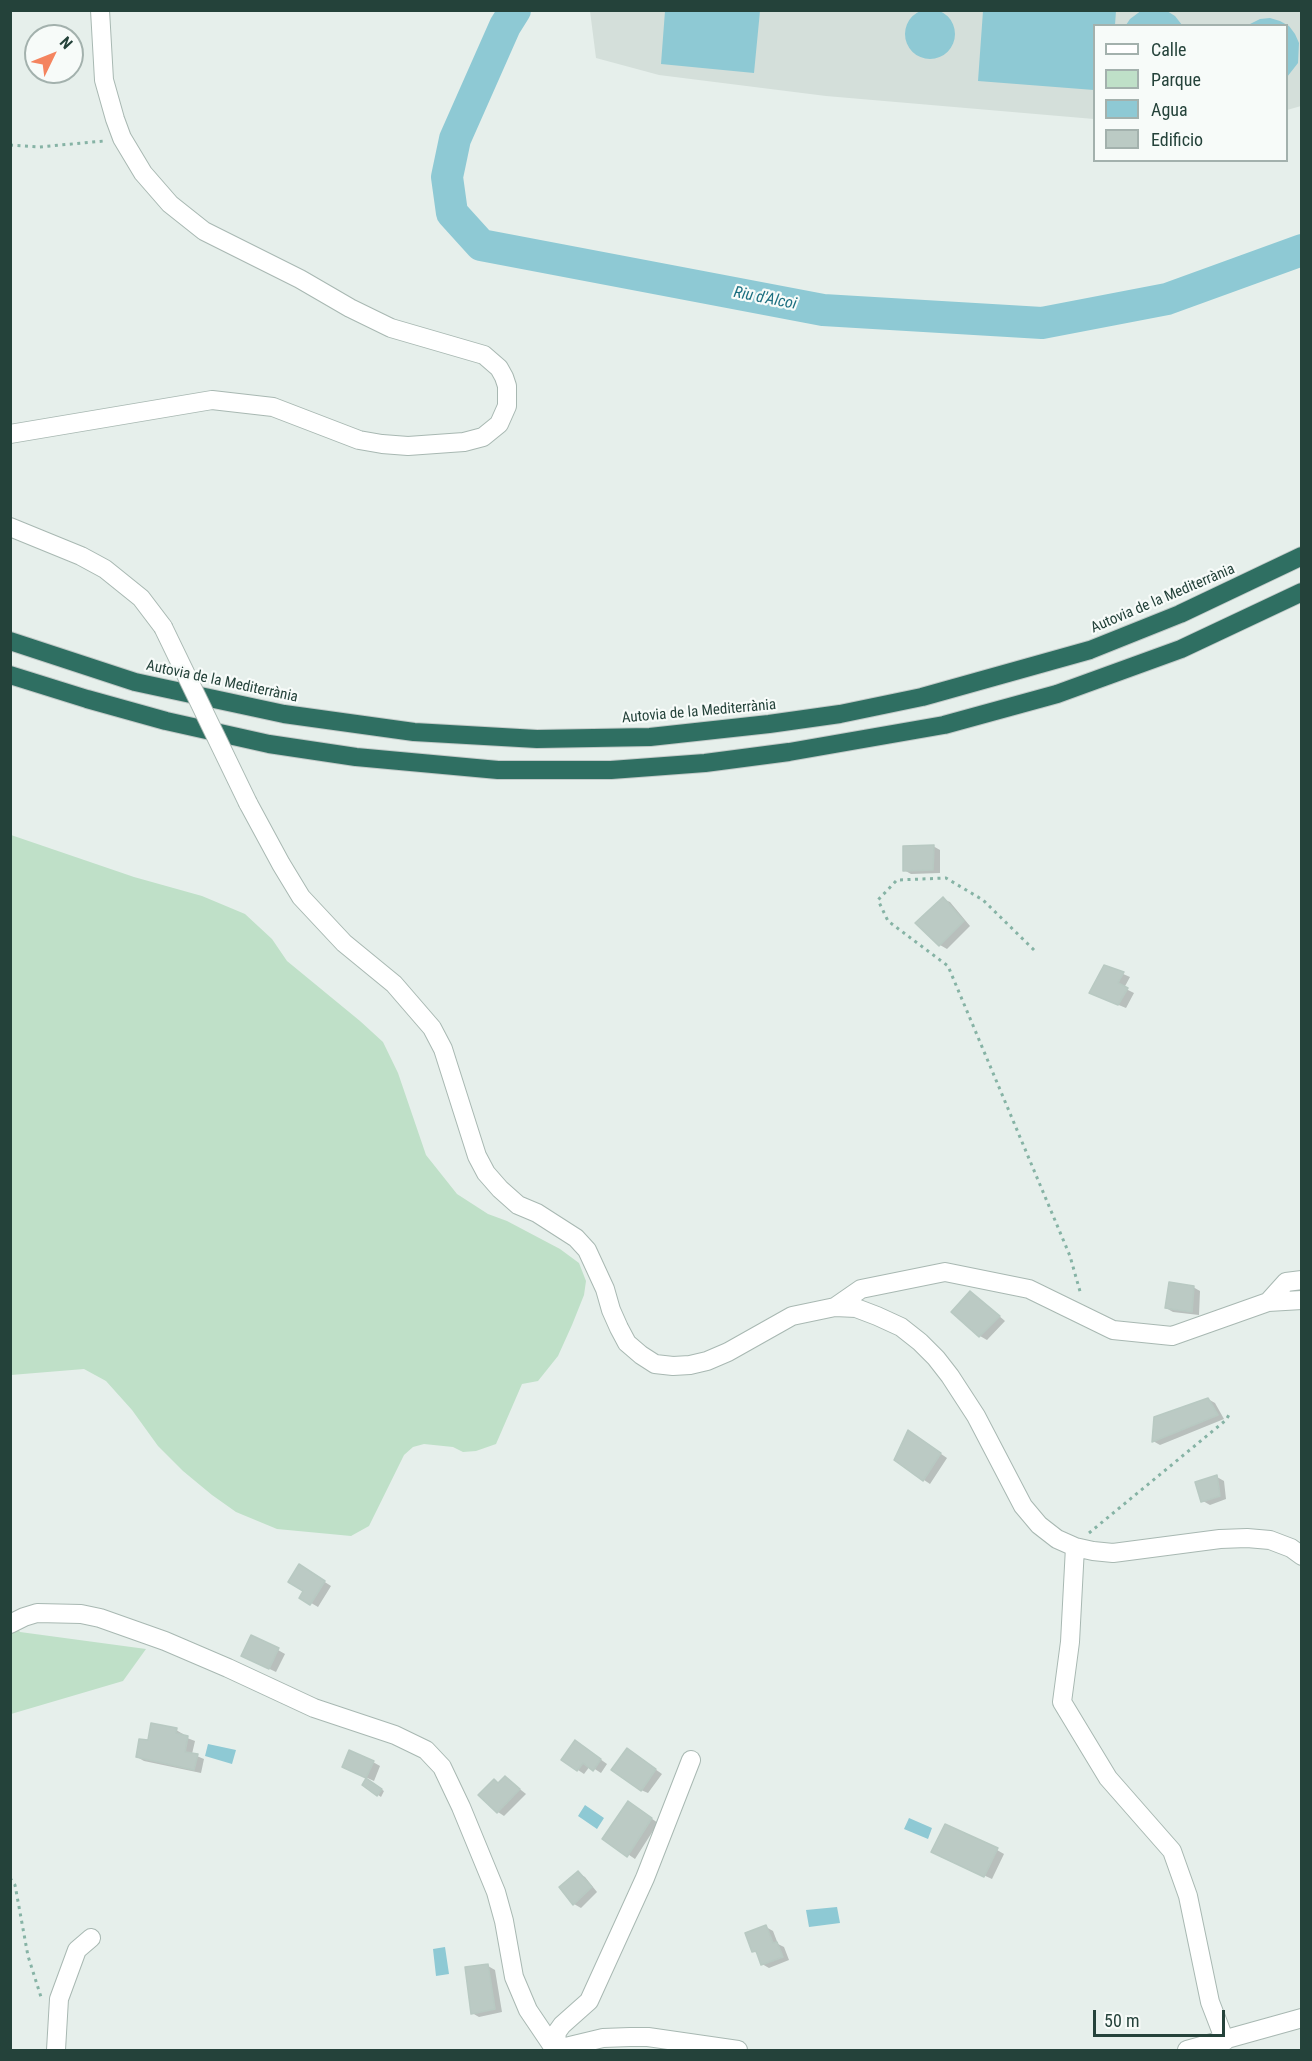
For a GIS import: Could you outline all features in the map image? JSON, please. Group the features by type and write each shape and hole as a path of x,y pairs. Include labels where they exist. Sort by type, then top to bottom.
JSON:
{"highway":[{"name":"Autovia de la Mediterrània","path":"10,641 135,682 284,714 414,732 537,738 650,737 840,714 945,691 1090,650 1180,614 1302,556"},
{"path":"10,675 154,718 269,744 356,757 498,770 611,770 705,763 789,752 944,725 1057,694 1170,653 1302,592"}],"street":[{"path":"10,434 212,400 273,407 360,440 408,446 474,441 492,432 504,416 507,406 507,386 499,368 492,361 475,351 391,328 204,231 177,210 143,173 123,138 108,100 104,80 100,10"},
{"path":"10,527 81,556 105,569 141,598 163,627 248,803 301,897 344,943 394,984 432,1028 443,1049 477,1156 486,1173 518,1205 537,1213 576,1238 587,1250 605,1289 619,1328 627,1342 640,1355 655,1364 690,1365 728,1352 792,1316 835,1307 855,1308 901,1327 920,1342 950,1376 976,1416 1023,1506 1039,1525 1057,1539 1076,1547 1113,1553 1220,1539 1247,1538 1270,1540 1291,1548 1302,1556"},
{"path":"835,1307 861,1289 945,1272 1029,1289 1113,1330 1172,1336 1268,1302 1302,1300"},
{"path":"1268,1302 1286,1282 1302,1280"},
{"path":"1076,1547 1070,1642 1062,1702 1108,1778 1172,1851 1188,1896 1210,2002 1225,2041"},
{"path":"10,1624 37,1613 81,1614 100,1618 165,1641 314,1708 395,1735 426,1750 442,1767 461,1807 496,1892 504,1921 514,1977 528,2010 554,2050"},
{"path":"554,2050 557,2032 589,2001 645,1878 691,1760"},
{"path":"56,2050 59,1999 77,1950 91,1938"},
{"path":"1187,2050 1302,2018"},
{"path":"554,2050 603,2038 630,2037 648,2037 738,2050"}],"path":[{"path":"10,145 39,147 74,145 123,138"},
{"path":"1034,950 983,900 946,878 897,879 878,900 888,921 948,966 1070,1256 1086,1317"},
{"path":"1076,1547 1095,1526 1226,1420 1230,1413"},
{"path":"10,1878 15,1885 28,1956 42,2002"}],"shaded area":[{"path":"590,11 1301,11 1301,106 1288,110 1288,24 1093,24 1093,119 826,96 659,75 596,58"}],"green space":[{"path":"11,835 134,877 202,896 245,914 272,939 287,961 383,1042 398,1073 426,1155 457,1194 488,1214 507,1221 560,1249 579,1263 586,1281 584,1295 558,1356 538,1381 522,1384 496,1444 476,1451 463,1452 453,1447 424,1444 413,1447 404,1455 369,1526 351,1536 277,1529 236,1512 183,1471 158,1446 132,1410 106,1381 84,1369 11,1375"},
{"path":"10,1617 20,1632 146,1649 123,1681 11,1714"}],"water":[{"path":"925,9 935,9 948,16 955,29 955,39 948,52 935,59 925,59 916,55 909,48 905,39 905,29 909,20 916,13"},
{"path":"1142,10 1167,11 1181,24 1127,24"},
{"path":"665,11 760,11 754,73 661,64"},
{"path":"983,11 1116,11 1115,24 1093,24 1093,90 978,81"},
{"path":"1270,18 1285,24 1250,24 1260,19"},
{"path":"1288,25 1299,43 1298,63 1288,76"},
{"path":"208,1744 236,1750 232,1764 205,1756"},
{"path":"585,1805 604,1818 597,1829 578,1816"},
{"path":"909,1818 932,1828 928,1839 904,1829"},
{"path":"837,1907 840,1923 809,1927 806,1910"},
{"path":"445,1947 449,1974 436,1976 433,1949"}],"building":[{"path":"934,845 933,870 903,871 903,846"},
{"path":"943,897 964,921 939,946 915,923"},
{"path":"1104,965 1124,972 1118,983 1128,988 1118,1005 1089,993"},
{"path":"1169,1282 1194,1286 1192,1312 1165,1308"},
{"path":"970,1291 1000,1316 979,1337 951,1312"},
{"path":"1208,1398 1218,1415 1152,1442 1154,1417"},
{"path":"908,1430 941,1453 923,1481 894,1460"},
{"path":"1217,1475 1220,1496 1201,1502 1195,1482"},
{"path":"299,1564 325,1581 310,1605 299,1598 303,1591 288,1582"},
{"path":"251,1635 279,1648 269,1669 241,1656"},
{"path":"151,1723 177,1728 176,1733 188,1736 185,1752 198,1754 194,1770 136,1757 139,1739 148,1740"},
{"path":"575,1740 601,1759 593,1771 583,1763 577,1771 561,1760"},
{"path":"627,1748 656,1769 641,1791 611,1770"},
{"path":"349,1750 374,1761 366,1778 342,1767"},
{"path":"505,1776 520,1789 497,1813 478,1795 494,1779 498,1783"},
{"path":"366,1778 382,1789 377,1796 362,1785"},
{"path":"628,1801 652,1818 627,1857 602,1839"},
{"path":"945,1824 998,1848 984,1877 931,1852"},
{"path":"578,1871 592,1887 573,1905 559,1887"},
{"path":"766,1925 773,1943 777,1942 783,1957 761,1965 756,1951 752,1952 745,1933"},
{"path":"488,1964 495,2009 471,2014 465,1967"}],"waterway":[{"name":"Riu d'Alcoi","path":"515,10 505,26 455,139 447,177 452,213 481,245 823,310 1042,323 1167,299 1302,250"}]}
